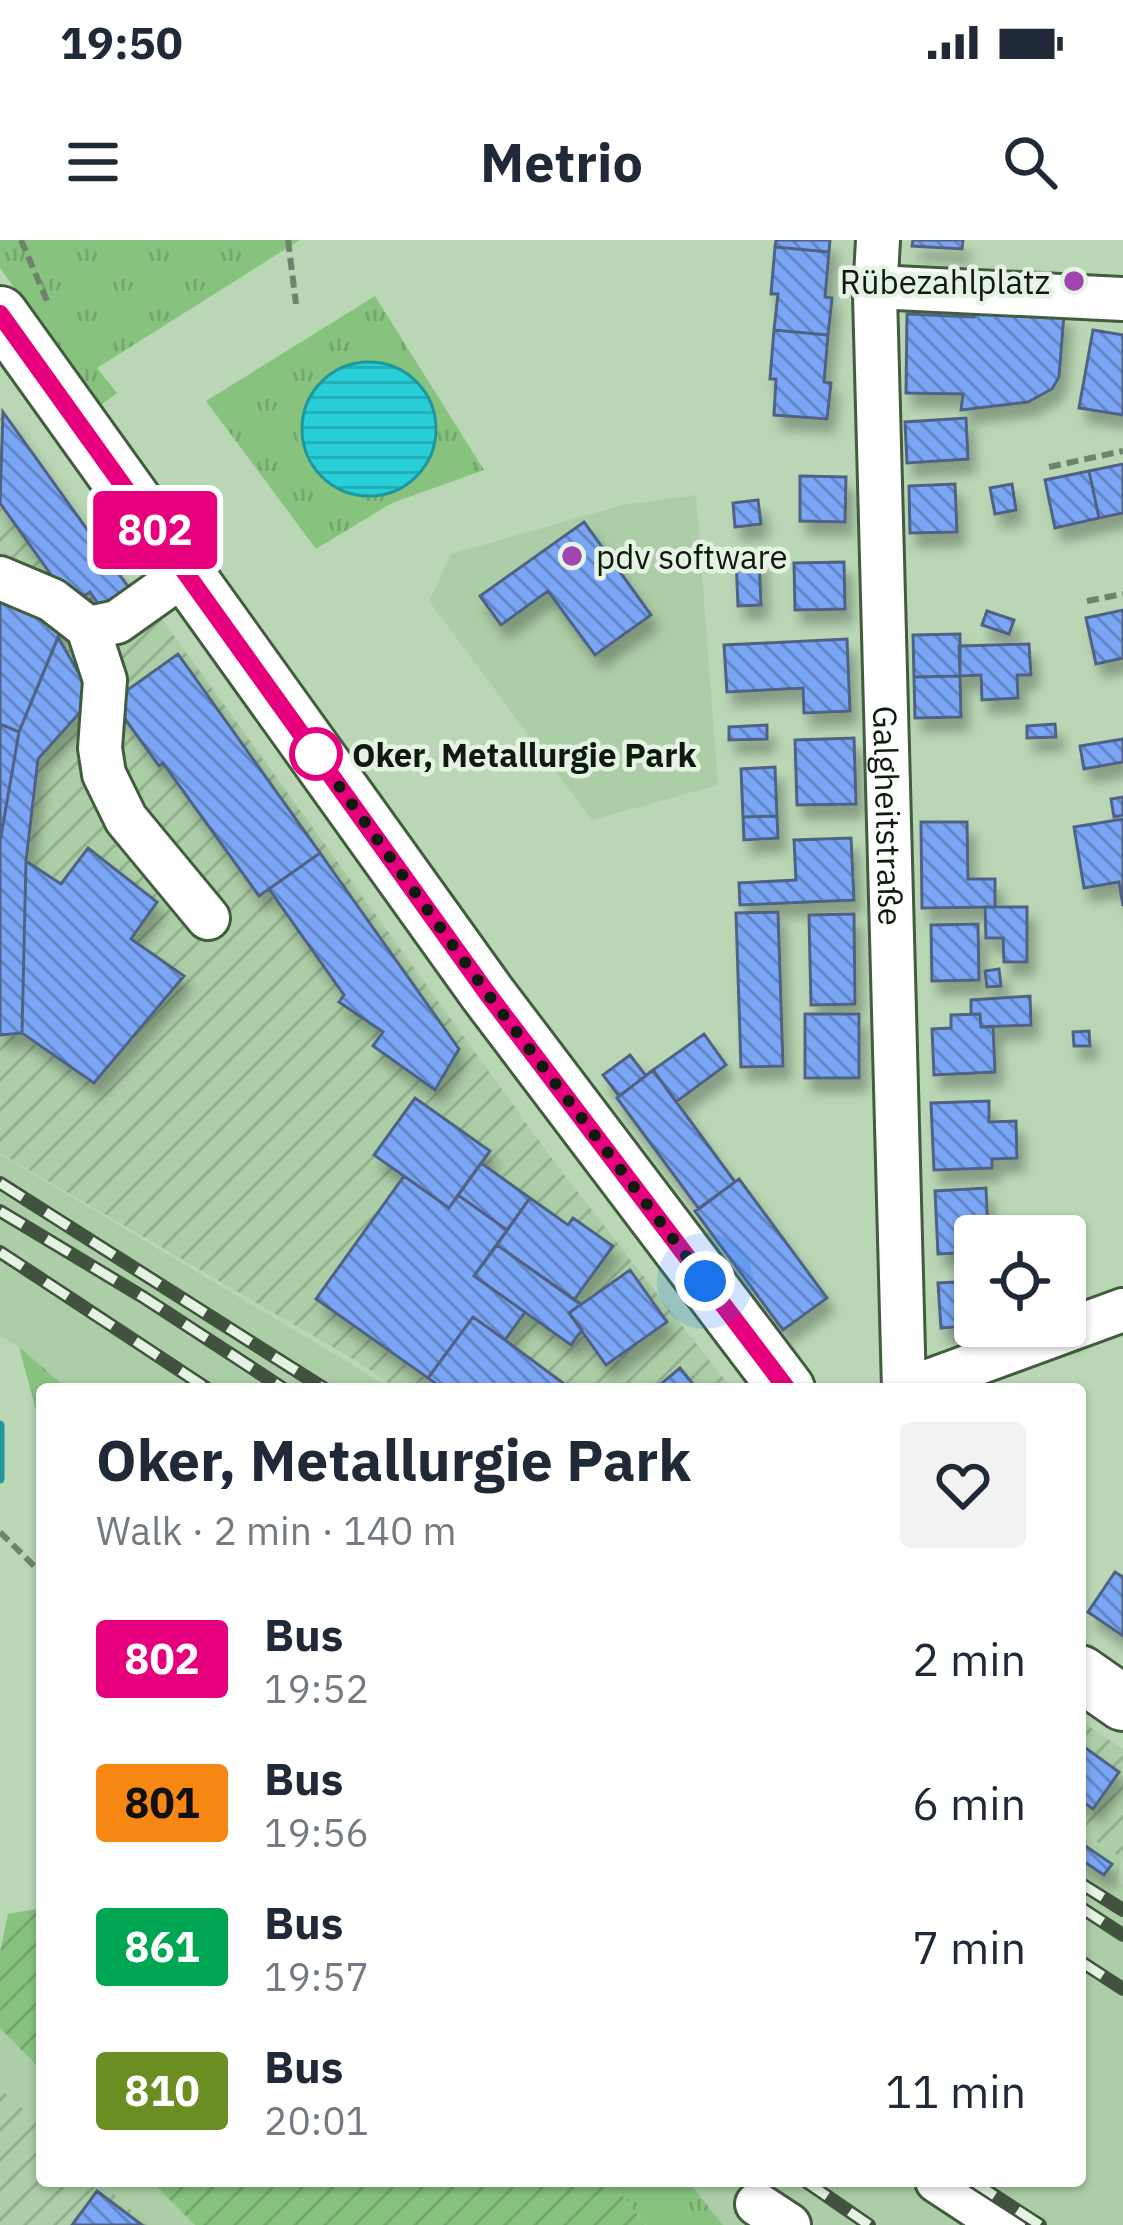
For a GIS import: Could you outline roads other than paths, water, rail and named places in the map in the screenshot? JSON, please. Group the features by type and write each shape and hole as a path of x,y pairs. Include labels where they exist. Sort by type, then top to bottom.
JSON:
{"main road":[{"path":"0,314 487,993 782,1383"},
{"path":"1086,1677 1123,1703"}],"street":[{"name":"Galgheitstraße","path":"878,240 875,287 906,1383"},
{"path":"875,287 1123,299"},
{"path":"88,628 117,622 186,573"},
{"path":"0,578 52,600 88,628 105,680 100,748 104,774 126,819 208,918"},
{"path":"922,1383 1123,1310"},
{"path":"946,2187 1004,2225"}],"water":[{"path":"369,362 395,367 416,382 431,403 436,429 431,455 416,476 395,491 369,496 343,491 322,476 307,455 302,429 307,403 322,382 343,367"}],"waterway":[{"path":"0,1425 0,1479"}],"railway":[{"path":"0,1183 316,1383"},
{"path":"0,1211 275,1383"},
{"path":"0,1252 199,1383"},
{"path":"1086,1887 1123,1910"},
{"path":"1086,1911 1123,1935"},
{"path":"1086,1965 1123,1989"},
{"path":"814,2187 869,2225"},
{"path":"981,2187 1040,2225"}],"place":[{"name":"Rübezahlplatz","path":"1074,281"},
{"name":"pdv software","path":"572,556"},
{"name":"Oker, Metallurgie Park","path":"316,754"}]}
